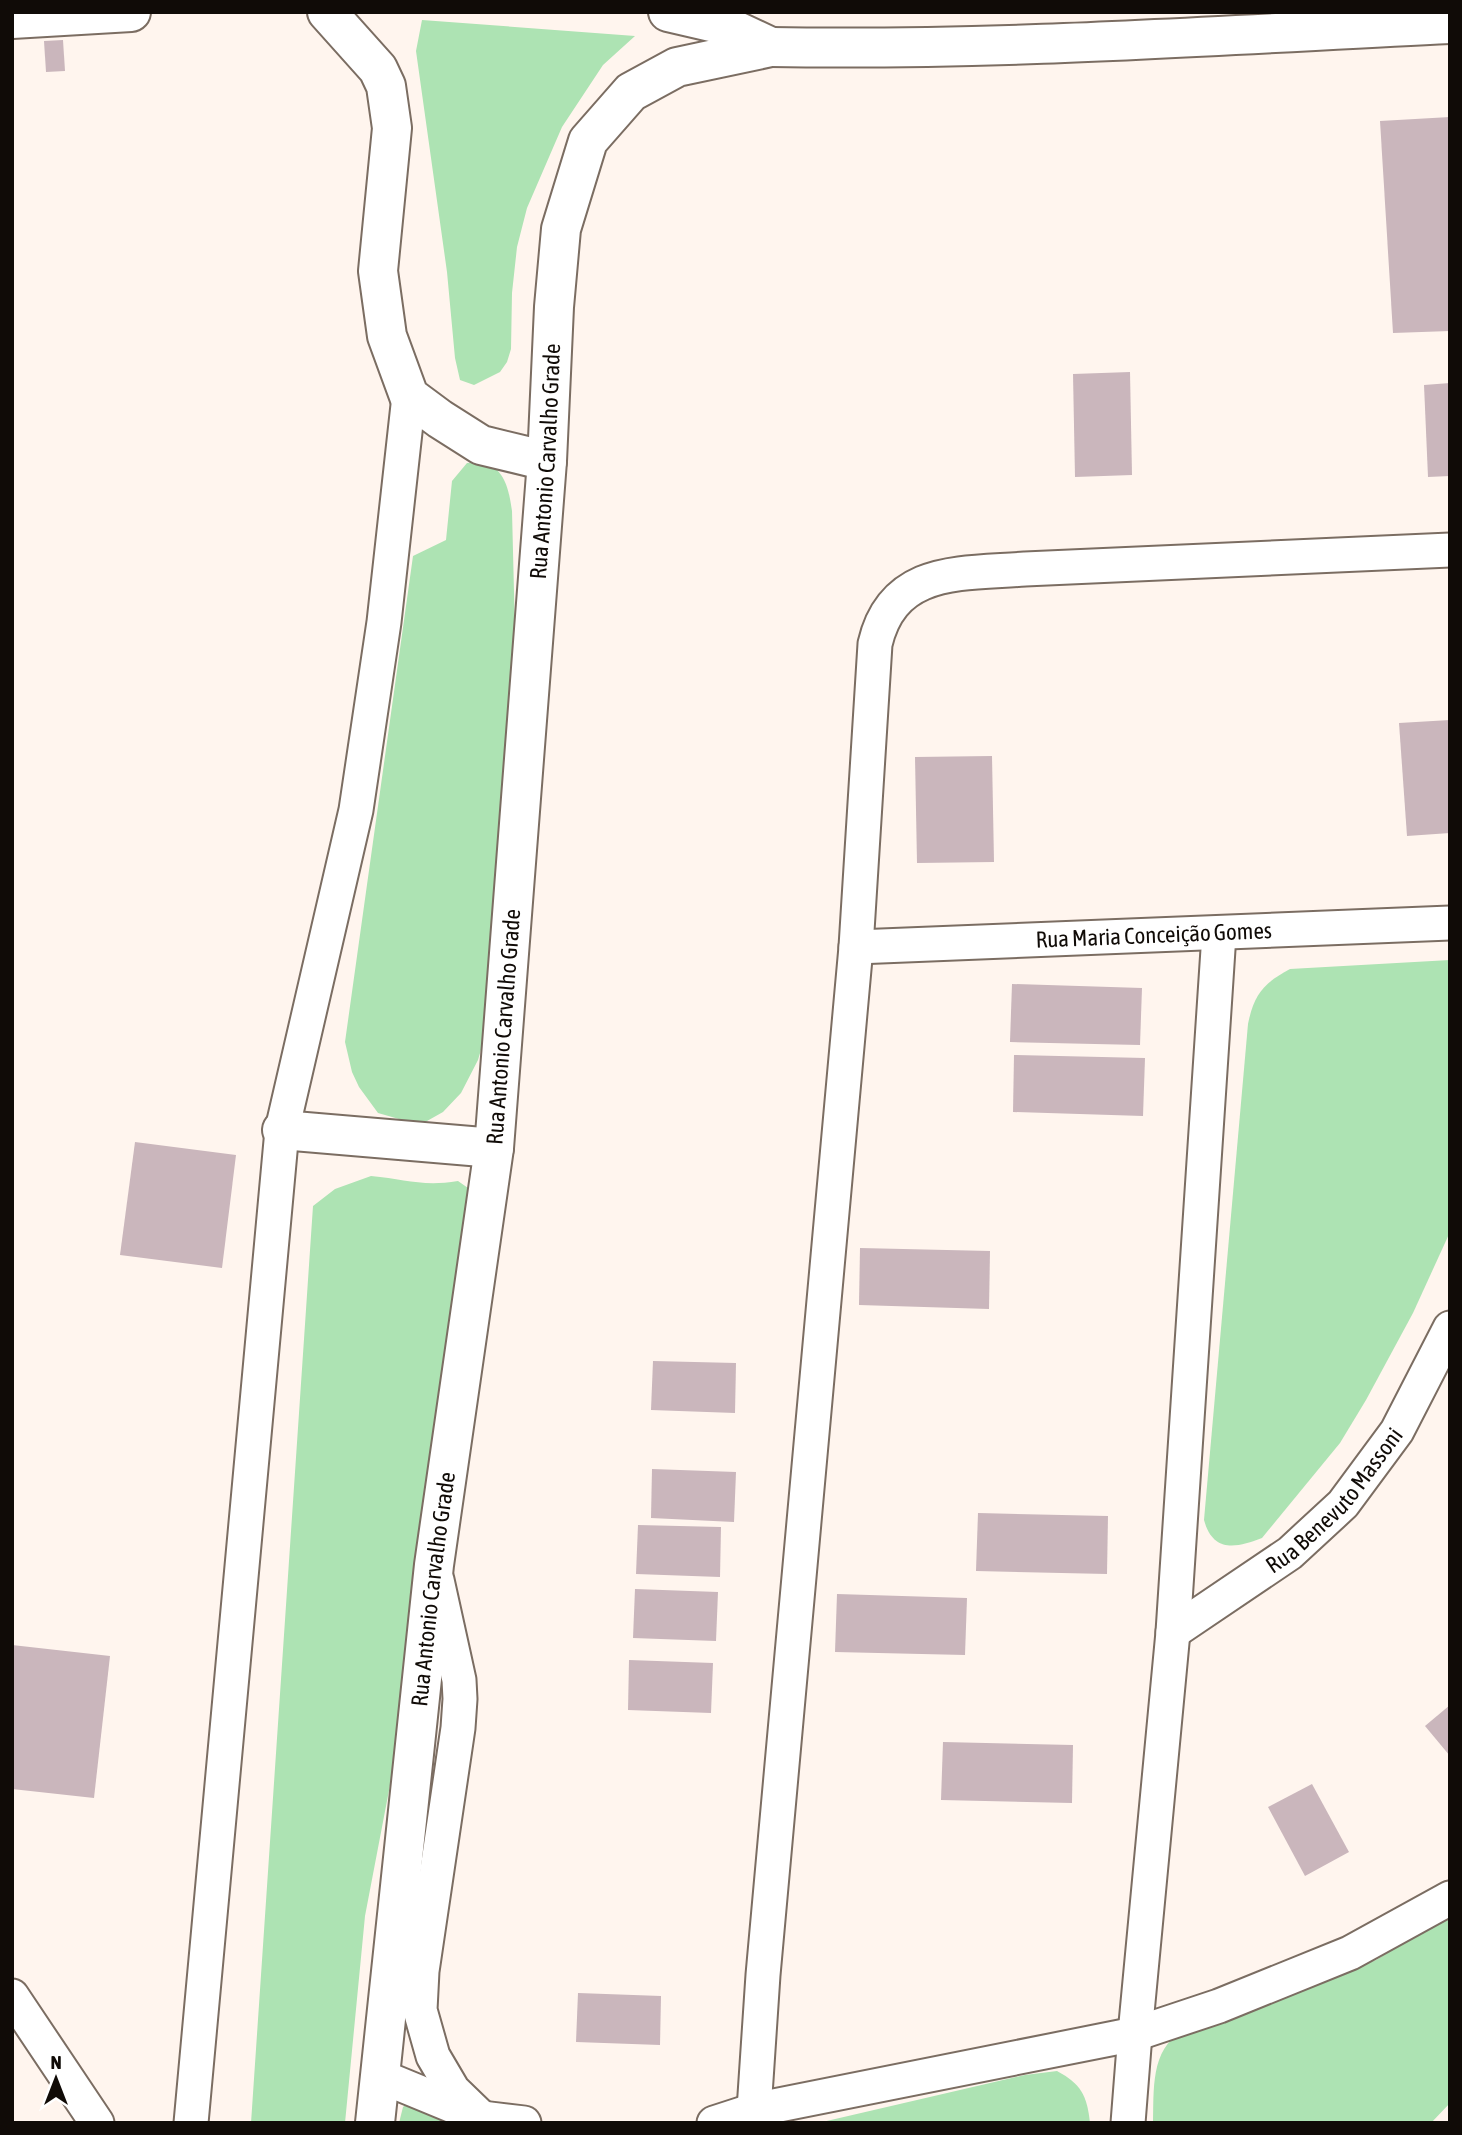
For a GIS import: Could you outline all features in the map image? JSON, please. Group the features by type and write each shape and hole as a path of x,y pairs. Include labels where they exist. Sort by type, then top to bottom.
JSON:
{"main road":[{"path":"12,19 131,12"},
{"path":"327,12 378,69 386,86 392,128 378,271 387,336 409,396 481,445 547,461"},
{"path":"667,12 724,25 771,47 996,46 1450,24"},
{"name":"Rua Antonio Carvalho Grade","path":"375,2123 434,1565 494,1148 547,461 554,307 561,229 588,141 631,92 677,67 771,47"},
{"path":"282,1130 494,1148"}],"street":[{"path":"191,2123 282,1130 356,810 384,622 409,396"},
{"path":"754,2110 763,1975 856,947 875,644 880,624 902,594 925,580 955,574 1450,550"},
{"name":"Rua Maria Conceição Gomes","path":"856,947 1450,923"},
{"path":"1128,2123 1173,1632 1219,933"},
{"name":"Rua Benevuto Massoni","path":"1173,1632 1290,1553 1343,1504 1397,1431 1450,1328"},
{"path":"434,1565 459,1680 460,1699 422,1972 420,2010 427,2039 442,2073 453,2090 482,2120"},
{"path":"714,2123 754,2110 1135,2034 1219,2006 1350,1953 1450,1898"},
{"path":"12,1996 97,2123"},
{"path":"380,2076 482,2120 524,2123"}],"green space":[{"path":"422,20 635,36 603,65 562,127 527,208 517,247 512,293 511,349 507,362 500,372 474,385 460,380 455,358 447,272 416,51"},
{"path":"485,462 502,476 508,489 512,511 516,673 493,1008 478,1060 461,1093 443,1112 427,1121 406,1121 378,1113 359,1087 352,1072 345,1042 413,556 446,540 452,481 467,463"},
{"path":"1450,960 1450,1232 1413,1313 1340,1443 1262,1538 1235,1545 1219,1543 1208,1531 1204,1520 1248,1024 1253,1005 1273,979 1290,969"},
{"path":"371,1176 424,1183 458,1181 468,1188 484,1208 395,1759 365,1916 345,2123 251,2123 313,1206 335,1189"},
{"path":"1450,1914 1450,2103 1431,2123 1153,2123 1156,2071 1165,2048 1173,2038 1184,2031 1207,2027 1376,1960"},
{"path":"1057,2071 1081,2091 1090,2123 818,2123 1025,2075"},
{"path":"409,2102 436,2112 446,2123 399,2123 403,2107"}],"building":[{"path":"63,40 65,71 46,72 44,41"},
{"path":"1450,117 1450,331 1393,333 1380,121"},
{"path":"1130,372 1132,475 1075,477 1073,374"},
{"path":"1450,383 1450,476 1428,477 1424,385"},
{"path":"1450,720 1450,833 1407,836 1399,723"},
{"path":"992,756 994,862 917,863 915,757"},
{"path":"1012,984 1142,988 1140,1045 1010,1042"},
{"path":"1014,1055 1145,1058 1143,1116 1013,1112"},
{"path":"135,1142 236,1155 222,1268 120,1255"},
{"path":"860,1248 990,1251 989,1309 859,1305"},
{"path":"653,1361 736,1363 735,1413 651,1410"},
{"path":"652,1469 736,1472 734,1522 651,1518"},
{"path":"978,1513 1108,1516 1107,1574 976,1571"},
{"path":"638,1525 721,1527 720,1577 636,1574"},
{"path":"635,1589 718,1592 716,1641 633,1638"},
{"path":"837,1594 967,1598 965,1655 835,1652"},
{"path":"12,1645 110,1656 94,1798 12,1789"},
{"path":"629,1660 713,1663 711,1713 628,1710"},
{"path":"1450,1705 1450,1756 1425,1726"},
{"path":"943,1742 1073,1745 1072,1803 941,1800"},
{"path":"1312,1784 1349,1852 1305,1876 1268,1807"},
{"path":"578,1993 661,1996 660,2045 576,2042"}]}
